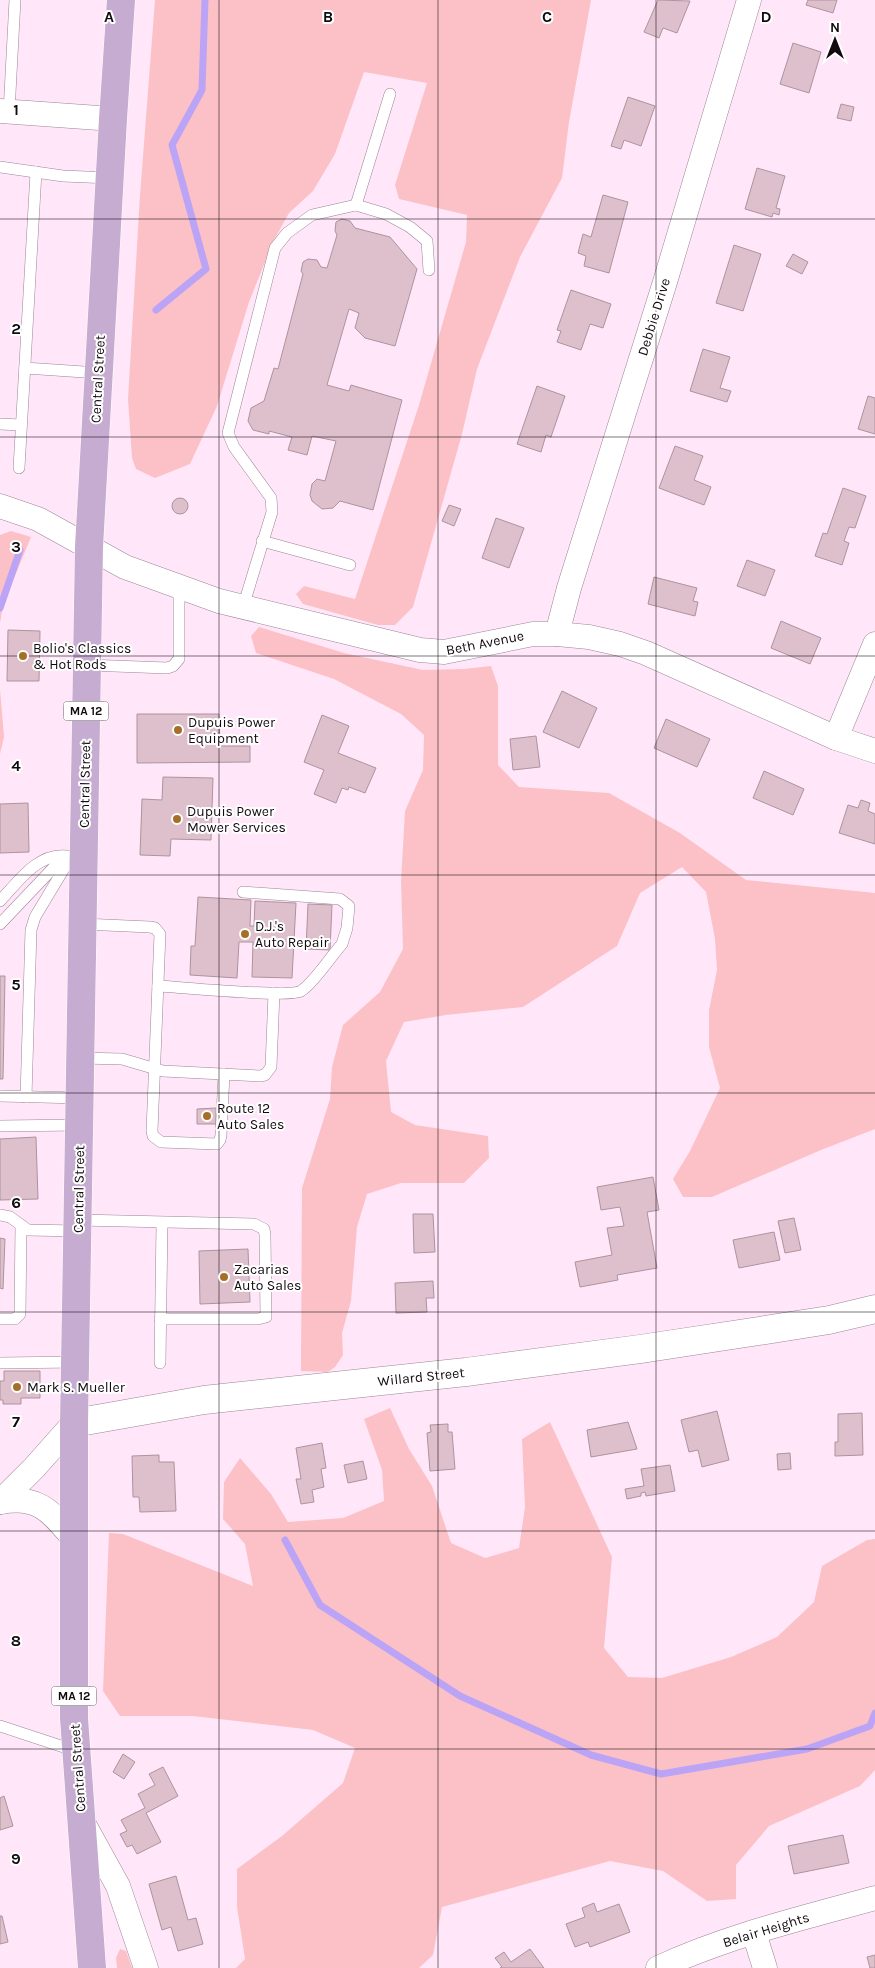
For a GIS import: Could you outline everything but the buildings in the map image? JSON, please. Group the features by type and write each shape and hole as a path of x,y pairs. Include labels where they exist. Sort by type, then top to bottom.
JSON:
{"main road":[{"name":"Central Street","path":"92,1968 74,1718 74,1422 79,1225 89,547 121,0"}],"street":[{"name":"Debbie Drive","path":"557,634 568,588 665,282 749,0"},
{"path":"4,111 113,119"},
{"name":"Beth Avenue","path":"0,506 38,520 125,567 219,601 420,650 444,652 533,634 589,637 646,653 836,738 875,751"},
{"path":"836,738 875,644"},
{"name":"Willard Street","path":"74,1422 204,1400 466,1372 659,1346 829,1320 875,1309"},
{"path":"0,1502 34,1468 74,1422"},
{"path":"0,1502 16,1499 36,1503 54,1514 74,1539"},
{"path":"81,1818 118,1886 146,1968"},
{"name":"Belair Heights","path":"658,1968 694,1953 754,1933 875,1898"},
{"path":"754,1933 765,1968"}],"lane":[{"path":"4,111 15,0"},
{"path":"356,205 390,94"},
{"path":"0,167 63,176 110,178"},
{"path":"19,468 36,172"},
{"path":"243,607 272,512 271,498 234,447 228,433 275,248 287,233 312,215 356,205 386,214 410,226 427,242 429,270"},
{"path":"24,368 99,373"},
{"path":"0,424 21,425"},
{"path":"262,541 350,565"},
{"path":"87,665 167,668 177,664 179,659 179,586"},
{"path":"0,901 29,871 47,859 62,856 84,860"},
{"path":"0,924 57,864 69,859 84,860"},
{"path":"26,1097 32,924 65,867 72,861 84,860"},
{"path":"158,986 297,993 307,985 342,944 347,928 349,906 340,899 243,892"},
{"path":"83,924 155,928 160,934 153,1136 161,1142 217,1144 221,1135 224,1074"},
{"path":"81,1058 122,1060 170,1072 260,1076 269,1071 271,1066 274,993"},
{"path":"0,1096 80,1098"},
{"path":"0,1126 80,1125"},
{"path":"0,1215 10,1216 28,1230 79,1225 162,1222 254,1224 262,1227 265,1235 266,1317 258,1319 160,1319"},
{"path":"160,1363 162,1222"},
{"path":"0,1319 15,1319 20,1314 22,1225"},
{"path":"0,1363 76,1362"},
{"path":"0,1726 76,1751"}],"shaded area":[{"path":"155,0 591,0 569,122 562,178 520,257 477,369 462,434 413,607 395,625 378,625 303,604 296,594 304,586 355,599 419,405 466,242 467,215 399,199 395,185 427,83 364,72 335,154 313,191 289,213 274,240 249,302 217,406 190,464 155,478 136,469 132,458 128,399 140,195"},
{"path":"11,531 31,537 3,605 0,623 0,535"},
{"path":"259,627 344,653 423,670 491,666 498,686 498,765 519,787 609,793 680,833 746,880 875,893 875,1129 712,1197 683,1197 673,1179 690,1151 720,1088 709,1047 709,1010 717,970 715,939 706,892 682,867 640,893 617,946 523,1007 446,1015 404,1022 386,1061 391,1112 415,1125 488,1136 489,1158 464,1183 401,1183 367,1194 357,1227 351,1301 342,1333 343,1355 335,1367 328,1372 301,1371 302,1188 330,1099 332,1067 343,1025 380,992 403,949 401,881 405,811 423,770 424,735 401,714 334,679 256,653 251,636"},
{"path":"0,689 4,737 0,754"},
{"path":"390,1408 409,1449 432,1486 451,1543 485,1558 519,1548 525,1507 522,1439 550,1422 612,1557 604,1648 628,1677 662,1678 731,1657 777,1637 814,1602 822,1566 867,1540 875,1539 875,1770 860,1786 769,1826 736,1865 736,1899 707,1901 663,1871 610,1861 442,1907 433,1955 419,1968 236,1968 245,1959 237,1907 237,1869 282,1836 343,1783 355,1748 313,1730 193,1716 120,1716 103,1691 109,1533 123,1534 253,1586 245,1544 223,1519 224,1482 240,1458 271,1494 288,1522 343,1518 384,1501 382,1470 364,1419"},
{"path":"120,1949 126,1951 132,1968 117,1968 116,1958"}],"waterway":[{"path":"156,310 206,269 172,145 202,90 205,0"},
{"path":"0,608 20,550"},
{"path":"285,1540 320,1605 460,1696 591,1755 661,1774 807,1749 870,1726 875,1713"}],"place":[{"name":"Bolio's Classics & Hot Rods","path":"23,656"},
{"name":"Dupuis Power Equipment","path":"178,730"},
{"name":"Dupuis Power Mower Services","path":"177,819"},
{"name":"D.J.'s Auto Repair","path":"245,934"},
{"name":"Route 12 Auto Sales","path":"207,1116"},
{"name":"Zacarias Auto Sales","path":"224,1277"},
{"name":"Mark S. Mueller","path":"17,1387"}]}
